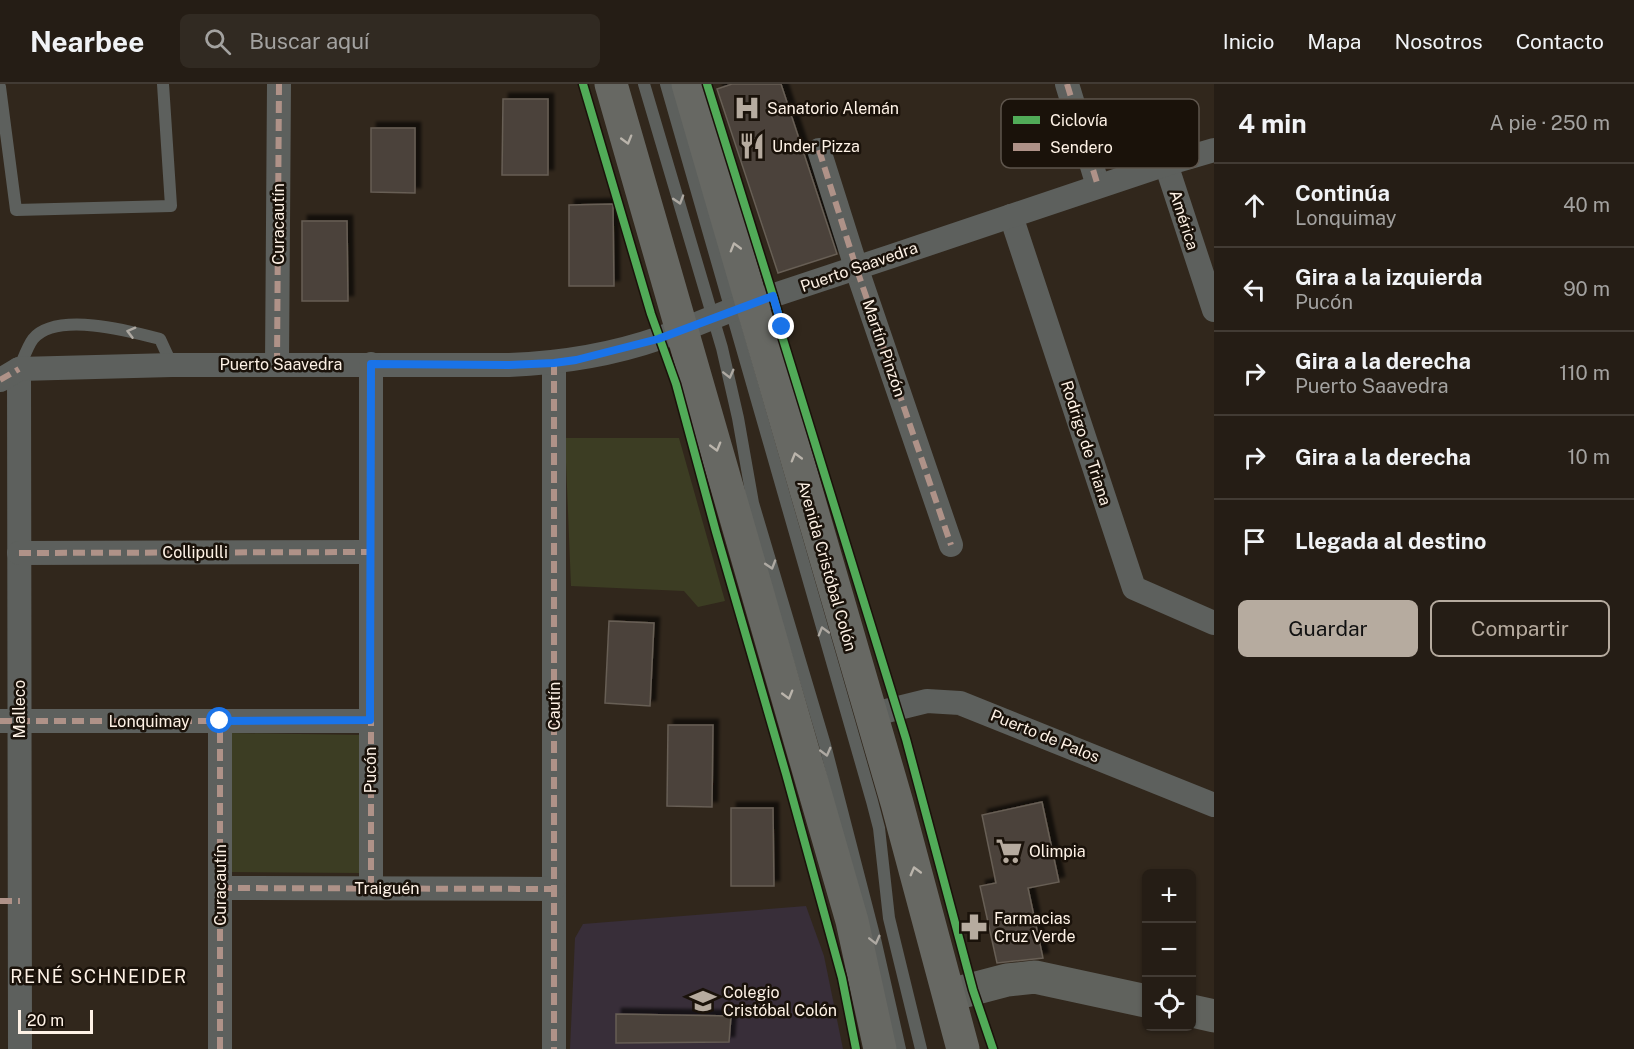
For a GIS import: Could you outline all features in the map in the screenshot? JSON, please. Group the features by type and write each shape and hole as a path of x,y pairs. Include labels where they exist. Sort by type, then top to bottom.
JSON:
{"main road":[{"path":"611,84 852,921 880,1049"},
{"name":"Avenida Cristóbal Colón","path":"688,84 732,311 870,715 950,995 963,1049"}],"street":[{"name":"Curacautín","path":"277,364 279,84"},
{"path":"1067,84 1072,99"},
{"name":"Martín Pinzón","path":"819,150 856,267 951,545"},
{"name":"Puerto Saavedra","path":"1199,154 1214,150"},
{"path":"1093,168 1098,186"},
{"name":"Puerto Saavedra","path":"9,374 172,365 554,363 623,349 682,330 856,267 1154,168"},
{"name":"América","path":"1167,168 1214,310"},
{"name":"Rodrigo de Triana","path":"1011,216 1134,588 1214,623"},
{"name":"Cautín","path":"554,363 554,1049"},
{"name":"Pucón","path":"370,888 371,364"},
{"name":"Malleco","path":"9,374 19,553 10,721 10,901 20,1049"},
{"name":"Collipulli","path":"19,553 370,552"},
{"name":"Puerto de Palos","path":"870,715 927,701 960,703 1214,805"},
{"name":"Lonquimay","path":"10,721 370,720"},
{"name":"Curacautín","path":"220,721 220,1049"},
{"name":"Traiguén","path":"220,888 554,889"},
{"path":"950,995 1007,980 1035,977 1142,1000"},
{"path":"1196,1012 1214,1016"}],"lane":[{"path":"0,87 16,210 171,206 163,84"},
{"path":"644,84 732,311 732,388 753,503 825,746 875,939 900,1049"},
{"path":"666,84 872,801 880,839 889,918 921,1049"},
{"path":"9,374 33,338 52,326 89,325 120,329 160,339 172,365"}],"shaded area":[{"name":"Colegio Cristóbal Colón","path":"806,906 824,956 843,1049 570,1049 575,938 583,924"}],"green space":[{"path":"565,438 679,438 725,601 698,607 684,591 571,586"},
{"path":"231,733 362,735 361,873 230,872"}],"building":[{"path":"732,84 781,84 837,254 778,273 717,89"},
{"path":"503,99 548,99 548,175 502,175"},
{"path":"371,128 415,128 415,193 371,192"},
{"path":"613,204 614,286 569,286 569,205"},
{"path":"302,221 347,221 348,301 302,301"},
{"path":"609,621 654,623 650,706 605,703"},
{"path":"668,725 713,725 712,807 667,806"},
{"path":"1042,802 1059,882 1028,888 1043,958 997,963 980,886 996,883 982,815"},
{"path":"731,808 773,808 774,886 731,886"},
{"path":"616,1014 731,1016 729,1042 616,1043"}],"marked path":[{"path":"277,365 279,84"},
{"path":"1067,84 1072,99"},
{"path":"819,150 856,267 951,545"},
{"path":"1093,168 1098,186"},
{"path":"554,363 554,1049"},
{"path":"371,364 371,888"},
{"path":"0,380 19,369"},
{"path":"19,553 370,552"},
{"path":"0,721 370,721"},
{"path":"220,721 220,1049"},
{"path":"220,888 554,889"},
{"path":"0,901 20,901"}],"cycle path":[{"path":"583,84 651,314 676,384 842,978 856,1049"},
{"path":"707,84 906,739 973,990 993,1049"}],"place":[{"name":"Sanatorio Alemán","path":"747,108"},
{"name":"Under Pizza","path":"752,146"},
{"name":"Olimpia","path":"1009,851"},
{"name":"Farmacias Cruz Verde","path":"974,927"},
{"name":"Colegio Cristóbal Colón","path":"703,1001"}],"district":[{"name":"RENÉ SCHNEIDER","path":"99,976"}],"route":[{"path":"220,721 370,720 371,364 509,365 576,360 658,339 773,296 782,327"}]}
